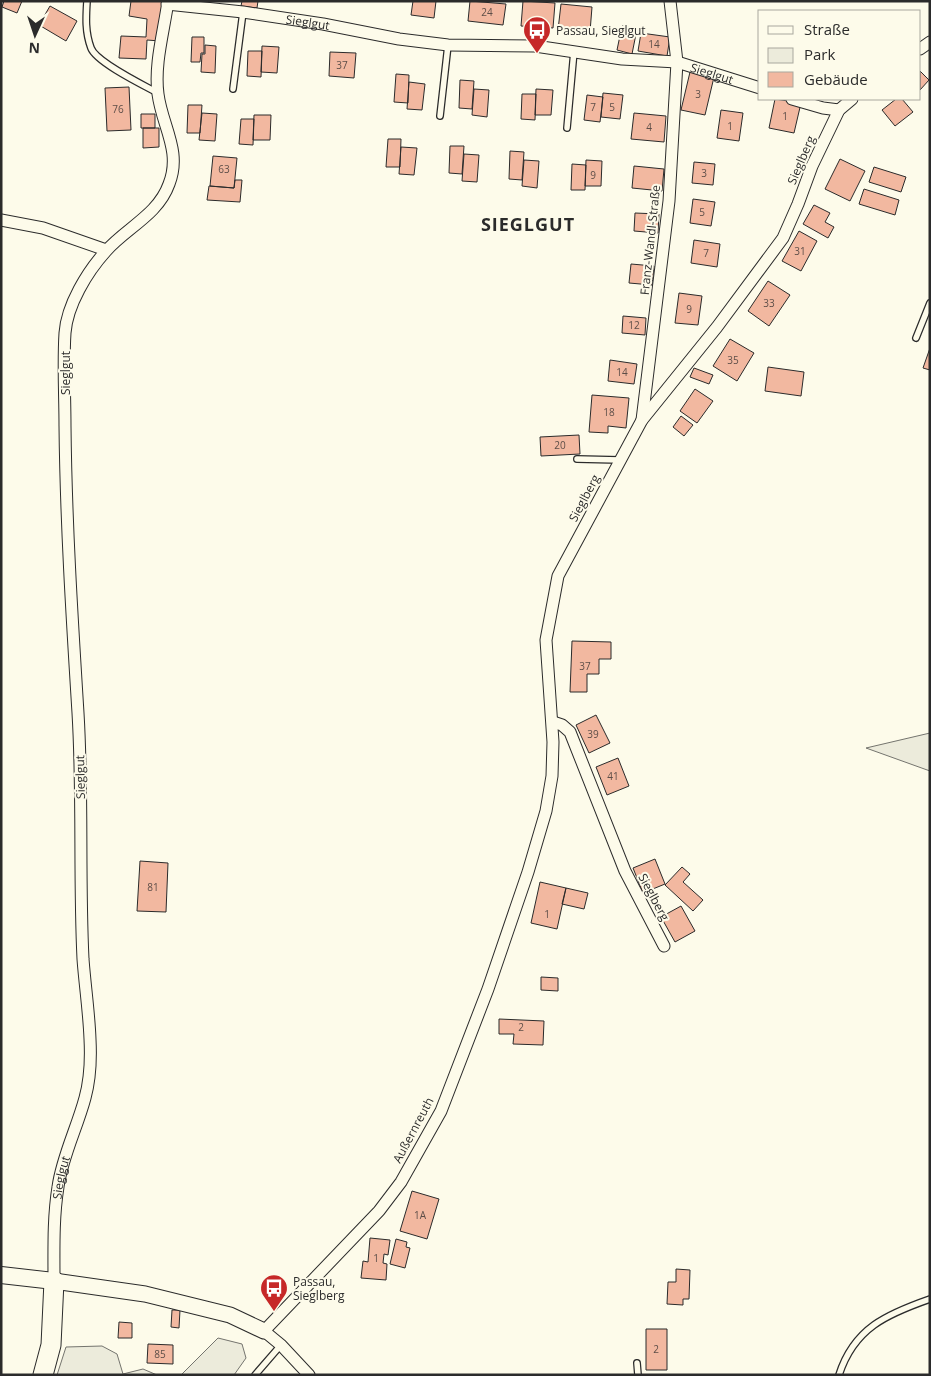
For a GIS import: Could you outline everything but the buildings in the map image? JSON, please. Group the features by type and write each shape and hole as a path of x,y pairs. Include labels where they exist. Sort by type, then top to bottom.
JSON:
{"main road":[{"path":"1,1275 54,1281 51,1344 43,1375"}],"street":[{"name":"Franz-Wandl-Straße","path":"642,420 669,201 677,62 670,1"},
{"name":"Sieglgut","path":"54,1281 54,1221 58,1186 66,1154 86,1096 89,1076 90,1040 84,960 79,728 70,591 65,332 70,306 80,287 106,250 145,218 168,188 173,174 173,147 158,93 159,58 168,2 323,24 400,39 448,45 535,46 622,59 677,62 758,87"},
{"path":"795,100 823,108 840,110"},
{"name":"Sieglberg","path":"664,946 625,871 570,732 562,725 553,722 546,640 558,576 642,420 717,327 782,238 798,204 812,166 840,110 851,100"},
{"path":"1,220 43,228 106,250"},
{"name":"Außernreuth","path":"264,1332 379,1211 401,1182 441,1111 488,988 528,872 546,811 552,776 553,722"},
{"path":"54,1281 154,1296 230,1315 264,1332 281,1345 309,1375"}],"lane":[{"path":"87,1 86,27 91,50 120,74 158,93"},
{"path":"233,89 243,12"},
{"path":"440,116 448,45"},
{"path":"567,128 574,51"},
{"path":"916,338 930,302"},
{"path":"577,459 620,460"},
{"path":"839,1375 854,1343 865,1332 884,1318 930,1299"},
{"path":"255,1375 281,1345"},
{"path":"637,1363 638,1375"}],"green space":[{"path":"930,733 930,771 866,748"},
{"path":"218,1338 242,1344 246,1358 234,1375 181,1375"},
{"path":"102,1346 117,1354 123,1374 143,1369 157,1375 57,1375 66,1347"}],"place":[{"name":"Passau, Sieglgut","path":"537,54"},
{"name":"Passau, Sieglberg","path":"274,1312"}],"district":[{"name":"SIEGLGUT","path":"528,224"}]}
